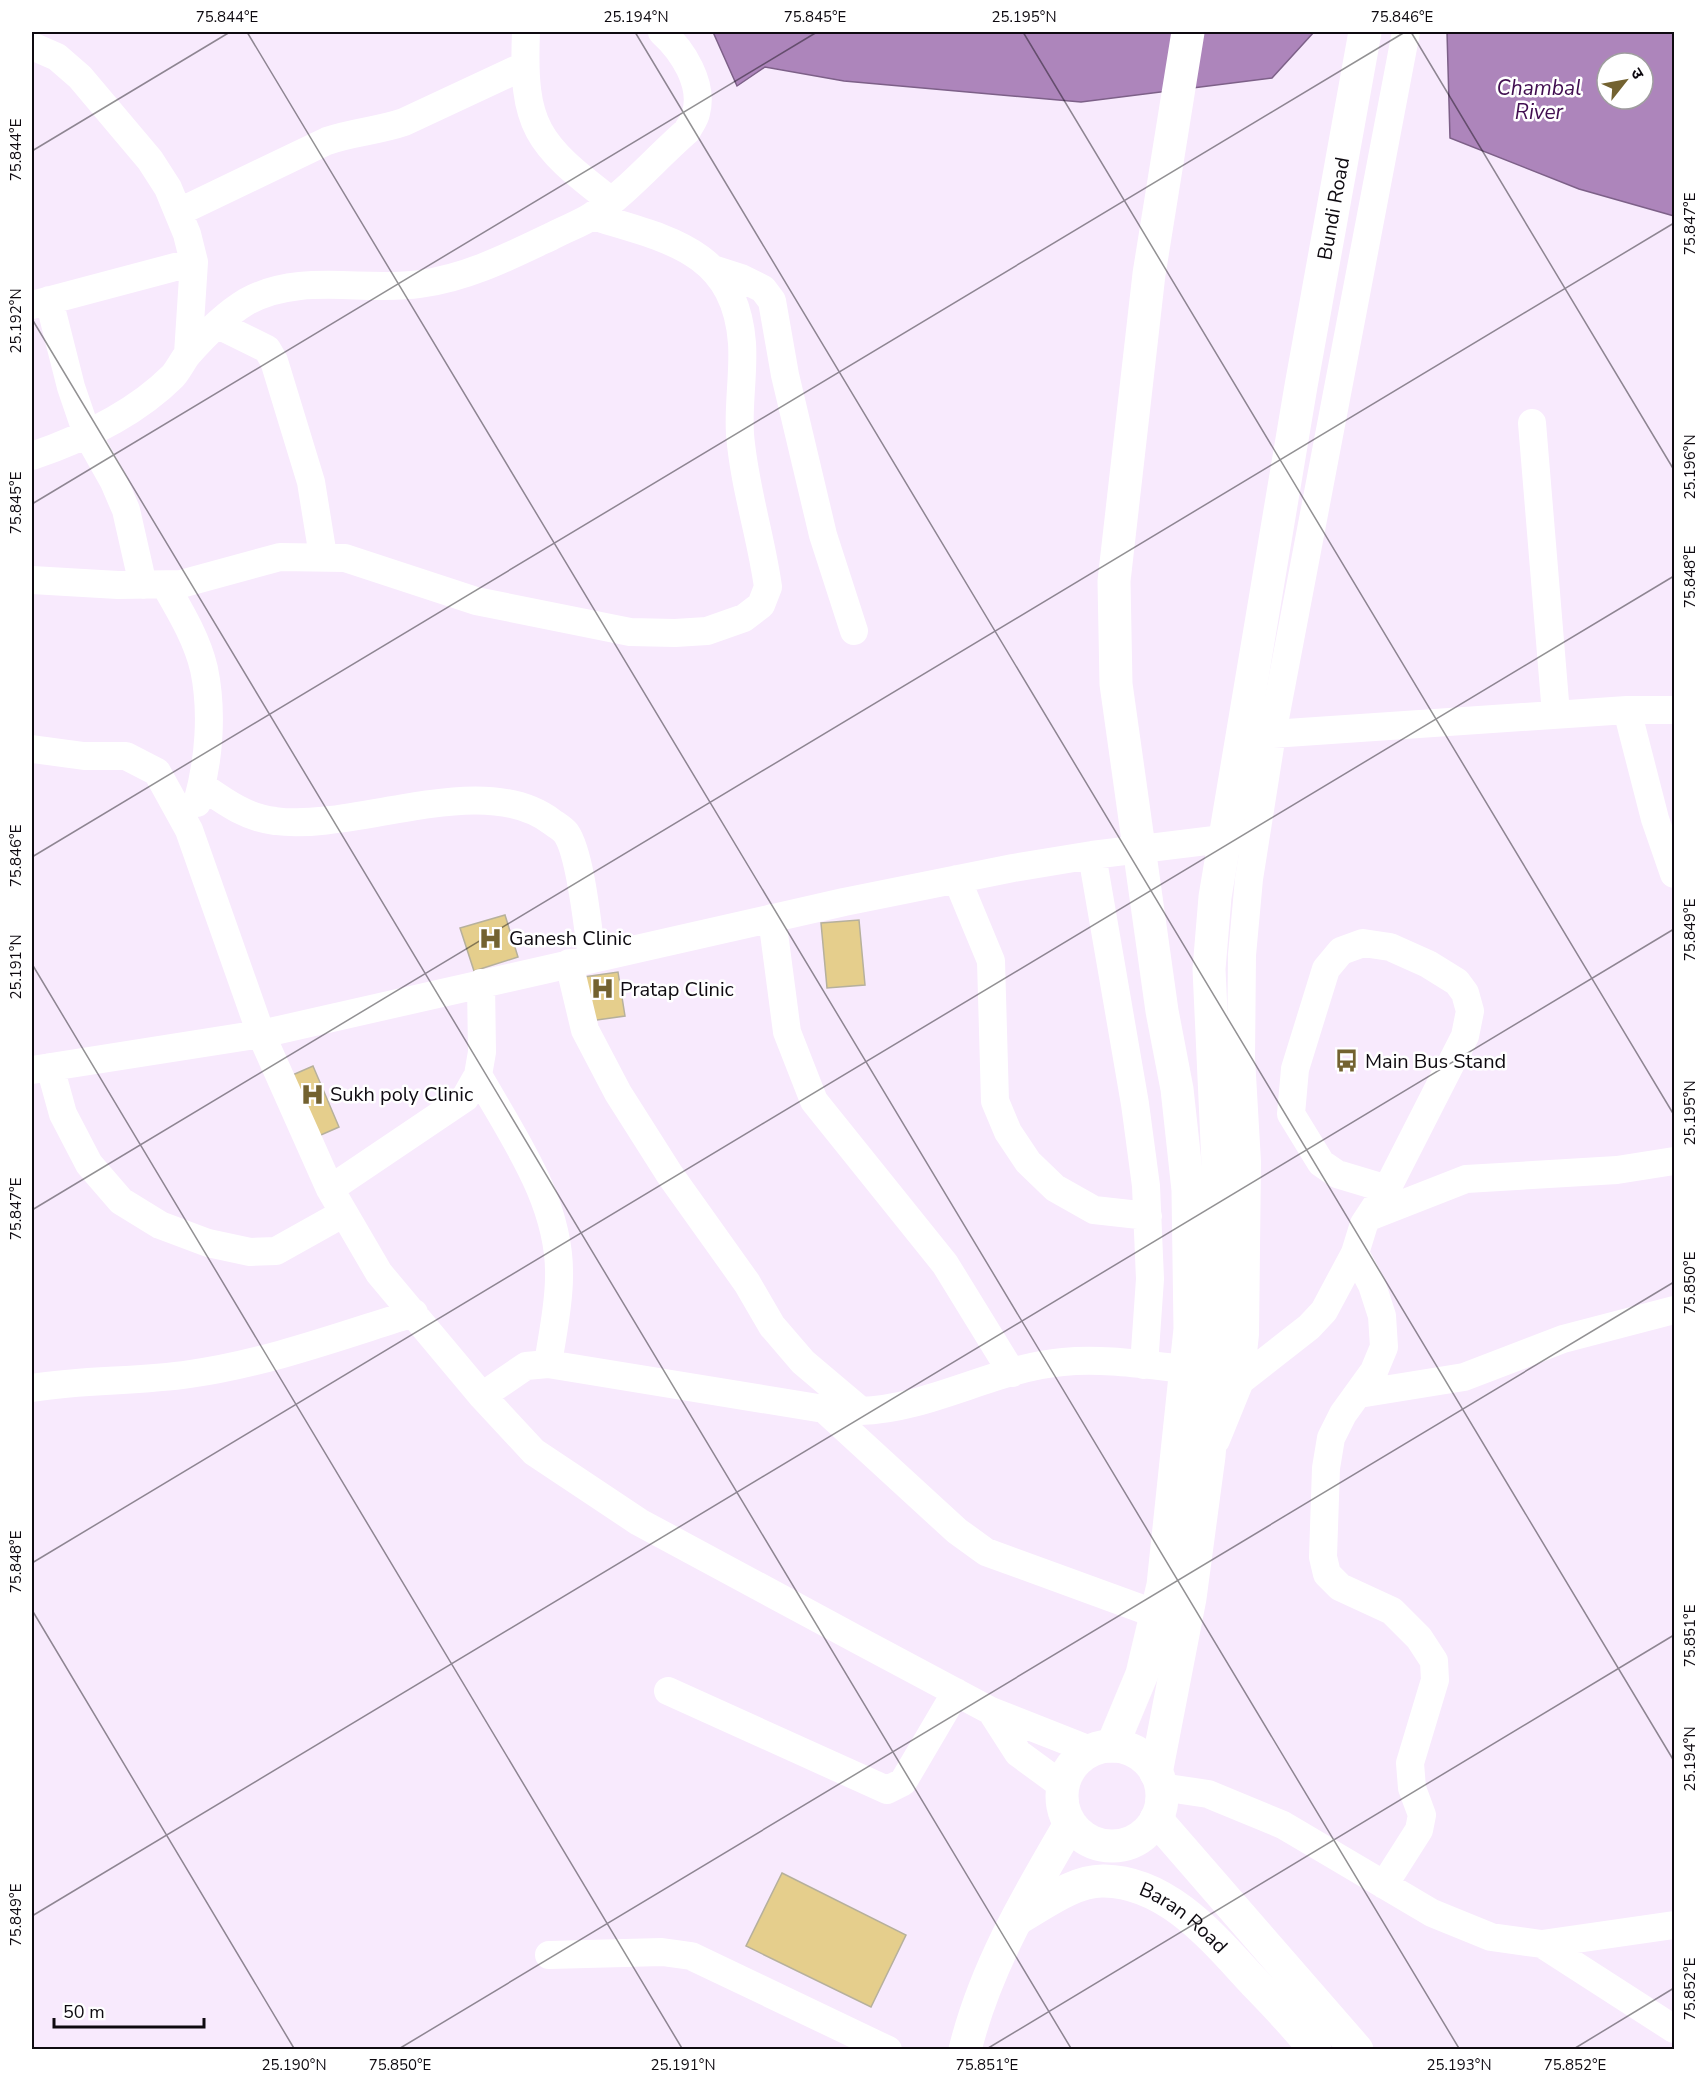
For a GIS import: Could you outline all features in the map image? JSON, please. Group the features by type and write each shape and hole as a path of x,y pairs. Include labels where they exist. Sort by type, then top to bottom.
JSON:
{"main road":[{"path":"1101,1748 1142,1674 1156,1614 1176,1480 1190,1329 1188,1190 1177,1089 1162,1011 1116,684 1114,581 1149,274 1188,32"},
{"name":"Bundi Road","path":"1159,1780 1190,1598 1209,1456 1217,1336 1218,1140 1209,969 1215,897 1301,386 1365,32"},
{"path":"1101,1748 1138,1753 1159,1780 1160,1809 1156,1820 1142,1836 1119,1845 1104,1845 1085,1838 1070,1824 1063,1806 1063,1786 1068,1772 1077,1759 1101,1748"},
{"name":"Baran Road","path":"1156,1820 1357,2049"},
{"path":"965,2049 980,1999 1001,1947 1070,1824"},
{"name":"Baran Road","path":"1017,1919 1073,1888 1103,1881 1139,1887 1175,1906 1208,1933 1314,2049"}],"street":[{"path":"32,580 181,584 280,557 323,556 370,564 476,601 630,632 707,631 744,618 761,605 768,587 742,460 739,424 742,343 737,309 713,269 701,258 673,241 601,208 549,149 534,124 524,66 526,32"},
{"path":"32,456 87,434 139,403 173,375 188,354 218,325 245,303 267,293 298,285 375,287 420,284 462,275 516,253 601,208 687,131 696,114 697,87 688,66 662,32"},
{"path":"1209,1456 1239,1381 1245,1334 1247,1162 1241,1058 1242,954 1255,835 1272,734 1406,32"},
{"path":"32,46 57,57 80,77 150,160 179,212 194,262 188,354"},
{"path":"179,212 327,141 347,134 386,128 404,122 524,66"},
{"path":"189,830 202,786 207,758 208,719 203,667 189,628 154,585 114,482 87,434 40,303 194,262"},
{"path":"713,269 741,278 762,289 772,301 785,375 823,535 854,631"},
{"path":"218,325 267,349 274,360 311,482 323,556"},
{"path":"1532,423 1556,714"},
{"path":"1627,710 1655,819 1674,874"},
{"path":"1272,734 1556,714 1674,710"},
{"path":"32,749 84,756 126,756 157,772 189,830 261,1034 330,1189 379,1273 482,1396 534,1452 639,1522 991,1711 1101,1748"},
{"path":"202,786 237,810 275,822 312,821 468,801 509,802 541,813 566,833 579,871 580,961 585,1030 618,1093 670,1175 747,1283 772,1326 803,1362 861,1411"},
{"path":"344,1213 276,1251 250,1252 208,1243 160,1225 121,1201 89,1164 41,1068 261,1034 772,918 957,879 1092,855 1255,835"},
{"path":"1092,855 1136,1104 1148,1216 1150,1279 1144,1365"},
{"path":"957,879 991,961 995,1101 1008,1132 1028,1162 1054,1188 1094,1210 1148,1216"},
{"path":"772,918 787,1032 814,1101 945,1264 1012,1373"},
{"path":"1239,1381 1309,1327 1324,1311 1355,1253 1364,1224 1387,1189 1466,1036 1470,1011 1465,993 1457,982 1428,964 1390,947 1363,943 1341,951 1326,969 1295,1069 1291,1114 1321,1163 1337,1174 1387,1189"},
{"path":"330,1189 465,1098 478,1075 482,1052 481,983"},
{"path":"478,1075 532,1170 554,1226 560,1276 548,1364"},
{"path":"1370,1217 1466,1179 1617,1170 1674,1161"},
{"path":"1355,1253 1372,1285 1382,1316 1384,1347 1374,1371 1343,1414 1331,1438 1326,1468 1323,1557 1327,1574 1340,1587 1392,1611 1419,1638 1434,1661 1435,1680 1410,1763 1412,1788 1422,1815 1419,1830 1384,1885"},
{"path":"1359,1394 1464,1377 1563,1339 1674,1310"},
{"path":"32,1388 73,1383 135,1381 251,1364 414,1313"},
{"path":"482,1396 526,1366 548,1364 824,1409 861,1411 904,1404 1012,1373 1063,1362 1186,1369"},
{"path":"824,1409 957,1531 986,1552 1156,1614"},
{"path":"668,1691 887,1790 903,1782 956,1692"},
{"path":"991,1711 1018,1753 1063,1786"},
{"path":"1159,1780 1208,1794 1283,1825 1432,1913 1491,1937 1542,1944 1674,1925"},
{"path":"1542,1944 1674,2029"},
{"path":"549,1954 662,1952 691,1956 888,2049"}],"water":[{"path":"713,32 1314,32 1272,78 1081,102 844,81 765,67 737,86"},
{"name":"Chambal River","path":"1447,32 1674,32 1674,216 1579,189 1450,138"}],"building":[{"path":"505,915 518,957 474,971 460,928"},
{"path":"859,920 865,985 827,988 821,923"},
{"path":"618,972 625,1016 590,1021 584,977"},
{"path":"313,1066 339,1127 314,1138 288,1077"},
{"path":"782,1873 906,1935 871,2007 746,1946"}],"place":[{"name":"Ganesh Clinic","path":"491,938"},
{"name":"Pratap Clinic","path":"602,989"},
{"name":"Main Bus Stand","path":"1347,1061"},
{"name":"Sukh poly Clinic","path":"312,1094"}]}
